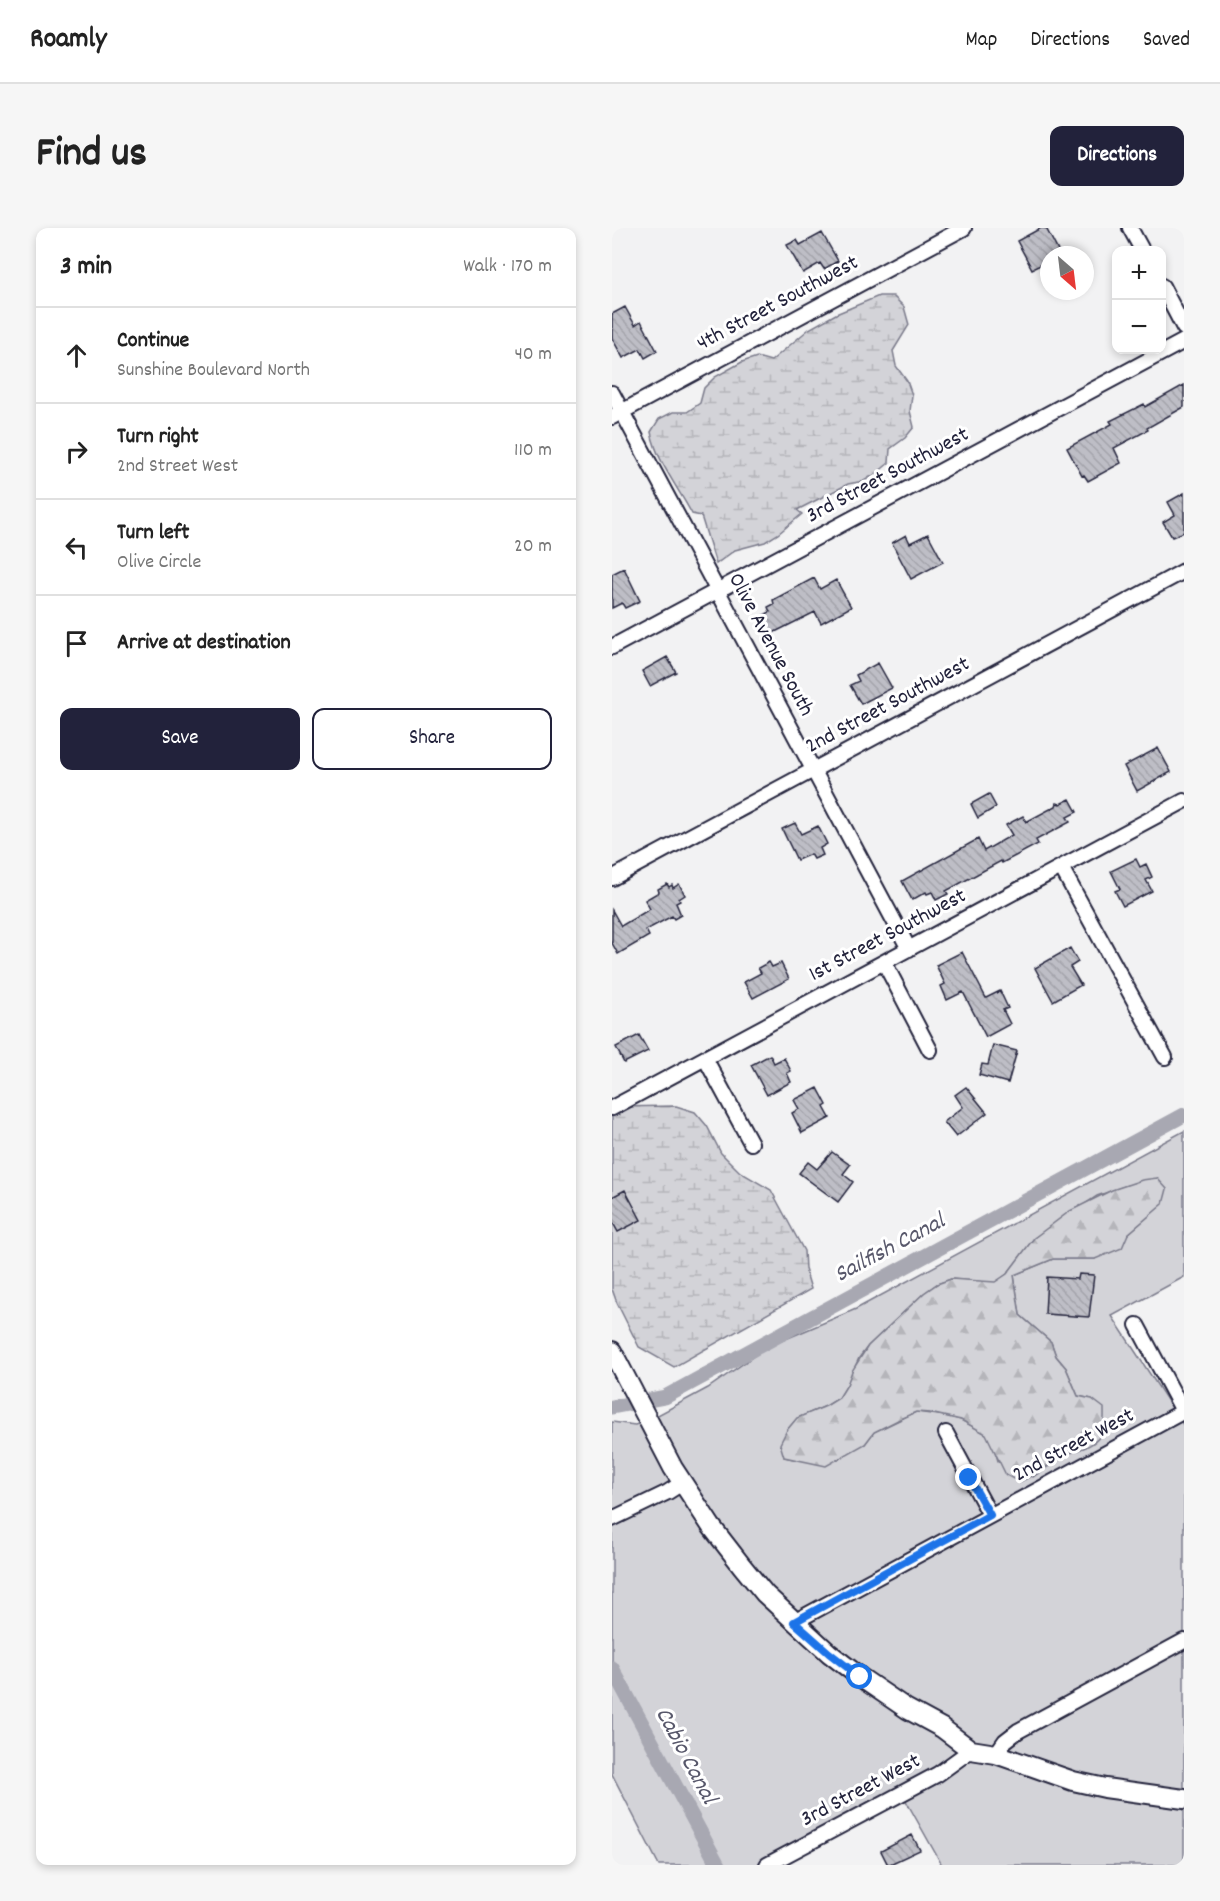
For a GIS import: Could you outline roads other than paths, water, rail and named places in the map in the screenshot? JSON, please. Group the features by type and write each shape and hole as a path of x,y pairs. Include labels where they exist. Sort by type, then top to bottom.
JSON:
{"street":[{"name":"4th Street Southwest","path":"617,414 964,228"},
{"path":"1130,228 1140,246"},
{"path":"1166,295 1184,328"},
{"name":"3rd Street Southwest","path":"612,647 1184,341"},
{"name":"Olive Avenue South","path":"612,393 617,414 717,591 909,949"},
{"name":"2nd Street Southwest","path":"612,878 1184,571"},
{"name":"1st Street Southwest","path":"612,1108 1184,801"},
{"path":"1061,867 1165,1057"},
{"path":"884,963 930,1050"},
{"path":"705,1058 751,1143"},
{"path":"1137,1325 1184,1411"},
{"path":"612,1351 682,1483 711,1526 765,1594 829,1653 860,1677 907,1709 942,1728 971,1750 996,1754 1073,1781 1184,1799"},
{"name":"2nd Street West","path":"794,1622 1184,1411"},
{"path":"946,1433 990,1515"},
{"path":"612,1519 682,1483"},
{"path":"996,1754 1005,1741 1018,1731 1184,1641"},
{"name":"3rd Street West","path":"767,1865 938,1774 971,1750"}],"waterway":[{"name":"Sailfish Canal","path":"612,1407 665,1397 1184,1115"},
{"name":"Cabio Canal","path":"612,1668 718,1865"}]}
